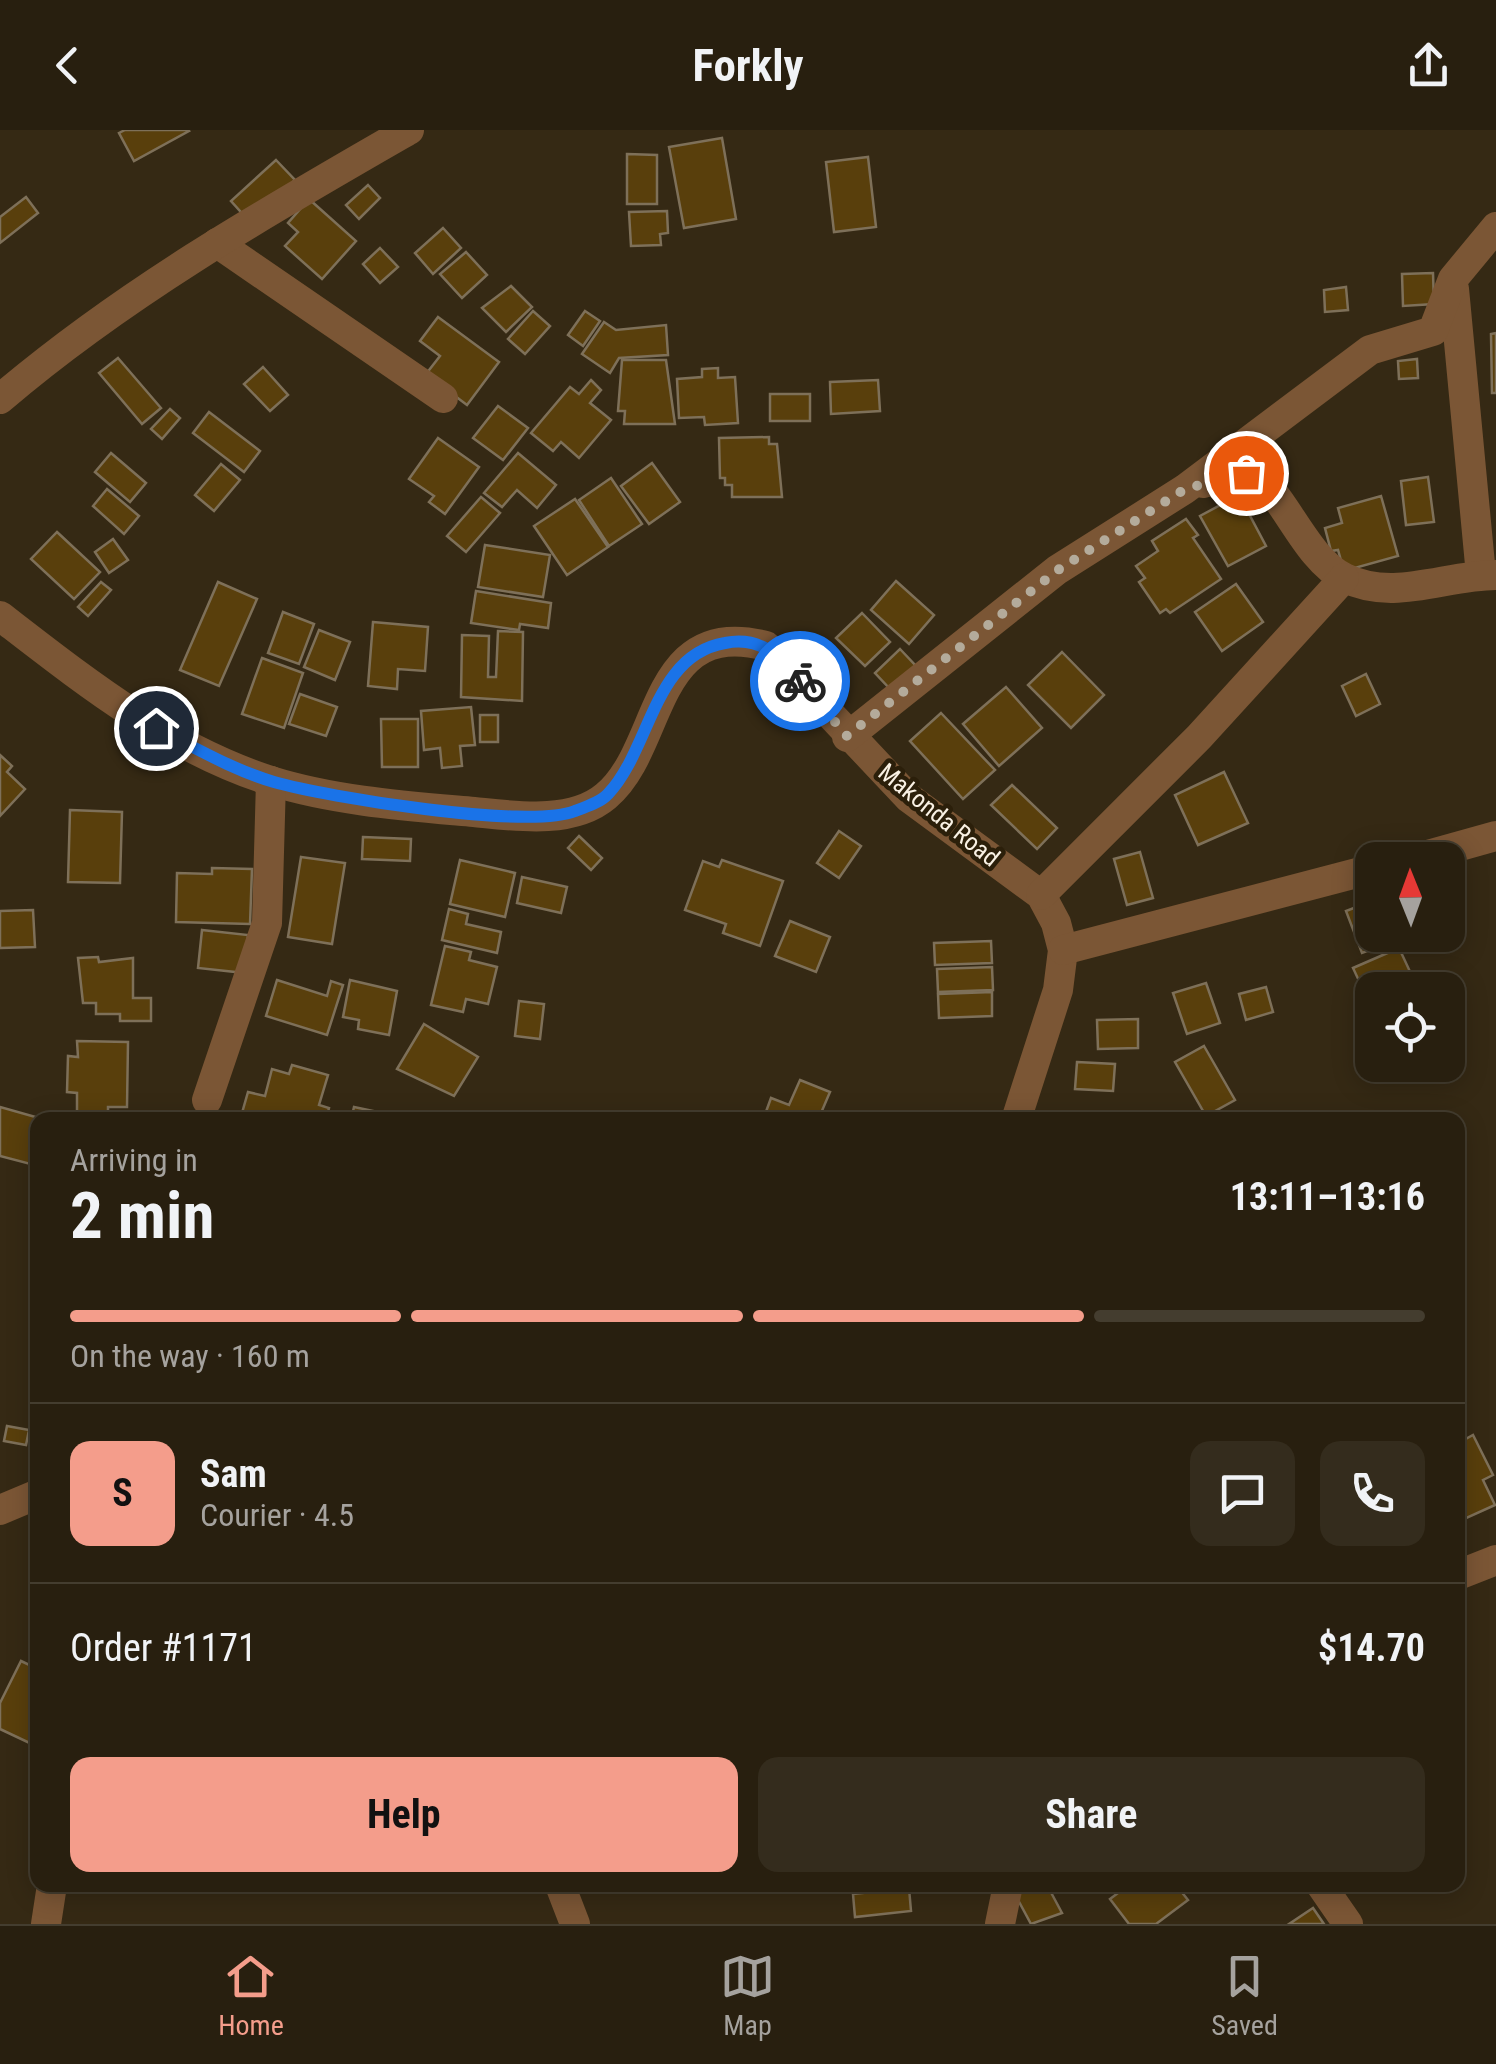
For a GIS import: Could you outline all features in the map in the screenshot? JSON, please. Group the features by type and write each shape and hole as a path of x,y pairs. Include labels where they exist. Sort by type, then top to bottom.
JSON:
{"street":[{"path":"0,400 44,362 217,244 409,130"},
{"path":"847,736 1058,570 1185,489 1370,350 1433,331 1453,279 1496,227"},
{"path":"217,244 444,398"},
{"path":"1185,489 1226,476 1258,476 1274,490 1305,545 1344,578 1374,588 1399,589 1489,575 1453,279"},
{"path":"1019,1112 1051,1017 1062,950 1056,923 1041,894 1199,737 1344,578"},
{"name":"Makonda Road","path":"0,616 156,728 272,782 408,806 512,816 569,814 606,797 624,774 664,690 686,661 714,644 741,640 766,646 909,798 1041,894"},
{"path":"207,1100 267,923 272,782"},
{"path":"1465,845 1496,836"},
{"path":"1062,950 1355,873"},
{"path":"0,1510 30,1497"},
{"path":"1465,1572 1496,1560"},
{"path":"46,1924 51,1892"},
{"path":"563,1892 574,1924"},
{"path":"1000,1924 1007,1892"},
{"path":"1326,1892 1348,1924"}],"building":[{"path":"189,131 134,161 119,133"},
{"path":"722,138 736,219 684,228 669,147"},
{"path":"627,154 657,155 657,204 627,204"},
{"path":"868,157 876,227 834,232 826,162"},
{"path":"276,160 295,180 249,221 231,201"},
{"path":"368,185 380,198 359,219 346,205"},
{"path":"26,197 38,213 0,243 0,217"},
{"path":"309,199 356,241 322,279 285,246 298,232 288,223"},
{"path":"667,211 668,233 660,234 661,245 631,246 629,212"},
{"path":"443,228 461,248 433,274 415,253"},
{"path":"380,248 398,267 380,283 363,264"},
{"path":"466,252 487,275 462,298 440,274"},
{"path":"1433,273 1434,304 1403,306 1402,274"},
{"path":"511,286 532,307 506,332 482,308"},
{"path":"1346,287 1348,310 1325,312 1324,290"},
{"path":"533,311 550,326 525,354 508,339"},
{"path":"585,311 600,321 583,346 568,335"},
{"path":"438,317 499,362 467,405 426,374 440,356 420,341"},
{"path":"604,322 616,330 666,325 668,355 619,358 610,373 582,354"},
{"path":"1496,333 1496,393 1492,393 1491,334"},
{"path":"118,358 161,408 142,424 99,373"},
{"path":"1417,359 1418,378 1399,379 1398,361"},
{"path":"622,360 666,360 675,424 624,424 625,411 618,411"},
{"path":"263,367 288,395 270,411 244,384"},
{"path":"718,368 718,378 735,377 738,423 705,425 704,417 679,418 677,379 702,377 702,369"},
{"path":"591,380 601,390 590,403 611,420 579,458 561,442 553,451 531,433 570,387 579,394"},
{"path":"878,380 880,411 831,414 830,382"},
{"path":"770,394 810,394 810,421 770,421"},
{"path":"498,406 528,428 503,460 473,438"},
{"path":"170,409 180,418 162,439 151,429"},
{"path":"209,412 260,451 244,472 193,433"},
{"path":"769,437 769,444 777,444 782,497 732,497 732,485 725,485 725,478 720,478 719,438"},
{"path":"438,438 479,467 445,514 429,502 434,496 409,479"},
{"path":"111,453 146,483 130,502 95,472"},
{"path":"518,453 556,485 537,508 517,490 502,507 484,493"},
{"path":"652,463 680,502 649,524 621,486"},
{"path":"221,464 240,480 214,511 195,495"},
{"path":"1428,477 1434,522 1406,525 1401,481"},
{"path":"611,478 642,524 609,546 579,500"},
{"path":"107,489 139,516 124,534 93,506"},
{"path":"1239,495 1266,546 1228,566 1200,516"},
{"path":"1381,496 1398,556 1344,571 1338,550 1331,551 1325,528 1342,523 1338,508"},
{"path":"481,497 500,513 466,552 447,536"},
{"path":"575,499 608,547 567,575 534,526"},
{"path":"1186,519 1198,535 1193,538 1221,579 1170,613 1166,609 1160,613 1139,582 1145,578 1136,566 1158,551 1152,541"},
{"path":"57,532 100,572 74,599 31,559"},
{"path":"113,539 128,560 109,573 95,552"},
{"path":"485,545 550,555 543,597 478,587"},
{"path":"896,581 934,615 909,644 871,610"},
{"path":"101,582 111,590 88,616 78,607"},
{"path":"218,582 257,599 219,686 180,670"},
{"path":"1236,584 1263,622 1222,651 1195,612"},
{"path":"476,591 551,603 548,628 520,624 519,630 471,623"},
{"path":"283,612 314,624 299,664 268,653"},
{"path":"862,613 890,642 865,666 836,638"},
{"path":"373,622 428,627 425,671 398,669 397,689 368,686"},
{"path":"319,630 350,642 335,680 304,667"},
{"path":"498,631 523,632 522,701 461,697 462,635 489,636 488,677 496,677"},
{"path":"900,649 916,666 891,690 875,673"},
{"path":"1062,652 1104,695 1071,728 1028,685"},
{"path":"262,658 303,673 284,728 242,714"},
{"path":"1366,674 1380,704 1356,716 1342,686"},
{"path":"1006,687 1042,728 999,766 963,724"},
{"path":"300,694 337,707 326,736 289,724"},
{"path":"471,707 475,745 460,746 462,766 442,768 440,748 424,750 421,711"},
{"path":"941,713 995,770 963,799 910,741"},
{"path":"480,715 498,715 498,742 480,742"},
{"path":"381,719 418,719 418,767 382,767"},
{"path":"0,755 12,766 7,772 25,789 0,816"},
{"path":"1224,772 1248,823 1198,845 1175,795"},
{"path":"1012,785 1057,828 1037,849 991,805"},
{"path":"70,810 122,812 120,883 68,882"},
{"path":"839,831 861,846 839,878 817,863"},
{"path":"579,836 602,858 591,870 568,848"},
{"path":"363,837 411,839 410,861 362,859"},
{"path":"1140,852 1153,898 1127,905 1114,859"},
{"path":"301,857 345,863 332,944 288,937"},
{"path":"460,860 515,873 505,917 450,904"},
{"path":"722,860 783,881 760,946 723,933 726,924 685,910 703,861 719,867"},
{"path":"212,868 252,869 250,924 176,922 177,873 212,874"},
{"path":"522,877 567,887 561,913 517,903"},
{"path":"1355,908 1355,935 1346,911"},
{"path":"449,909 468,914 466,924 501,932 497,953 442,940"},
{"path":"33,910 35,947 0,948 0,911"},
{"path":"790,921 830,937 816,972 775,956"},
{"path":"202,930 248,935 245,973 198,968"},
{"path":"991,941 992,963 935,965 934,943"},
{"path":"445,946 471,952 469,960 497,967 488,1004 466,999 463,1012 431,1005"},
{"path":"1390,952 1401,952 1410,972 1355,972 1353,968"},
{"path":"98,957 99,962 133,958 133,998 151,998 151,1021 120,1021 120,1014 96,1014 96,1003 83,1003 78,958"},
{"path":"992,967 993,990 938,992 937,969"},
{"path":"277,980 327,996 331,981 343,985 327,1035 266,1016"},
{"path":"350,980 397,991 389,1035 358,1029 359,1020 343,1017"},
{"path":"1206,983 1220,1023 1187,1034 1173,993"},
{"path":"1266,987 1273,1012 1246,1020 1239,994"},
{"path":"992,992 992,1016 939,1018 938,994"},
{"path":"519,1001 544,1004 540,1039 515,1036"},
{"path":"1138,1019 1138,1048 1098,1049 1097,1020"},
{"path":"424,1024 478,1057 454,1096 397,1069"},
{"path":"77,1041 128,1042 127,1107 108,1107 108,1112 77,1112 77,1093 67,1092 68,1056 78,1057"},
{"path":"1204,1046 1235,1100 1213,1112 1204,1112 1175,1062"},
{"path":"1077,1062 1115,1064 1113,1091 1075,1089"},
{"path":"292,1065 328,1075 319,1105 329,1108 328,1112 242,1112 248,1092 265,1096 272,1069 289,1074"},
{"path":"800,1080 830,1092 821,1112 766,1112 771,1098 789,1105"},
{"path":"0,1107 30,1115 30,1164 0,1156"},
{"path":"7,1426 29,1430 26,1445 4,1441"},
{"path":"1473,1435 1493,1475 1483,1480 1495,1505 1465,1519 1465,1439"},
{"path":"21,1661 30,1665 30,1743 0,1729 0,1703"},
{"path":"909,1892 911,1911 855,1917 853,1894"},
{"path":"1014,1892 1051,1892 1062,1913 1031,1924"},
{"path":"1119,1892 1182,1892 1188,1900 1156,1924 1129,1924 1110,1899"},
{"path":"1313,1908 1324,1924 1289,1924"}],"way so far":[{"path":"800,681 847,736 923,672 1058,570 1185,489 1246,473"}],"route":[{"path":"156,728 272,782 338,796 512,816 569,814 606,797 624,774 664,690 686,661 714,644 741,640 766,646 800,681"}]}
